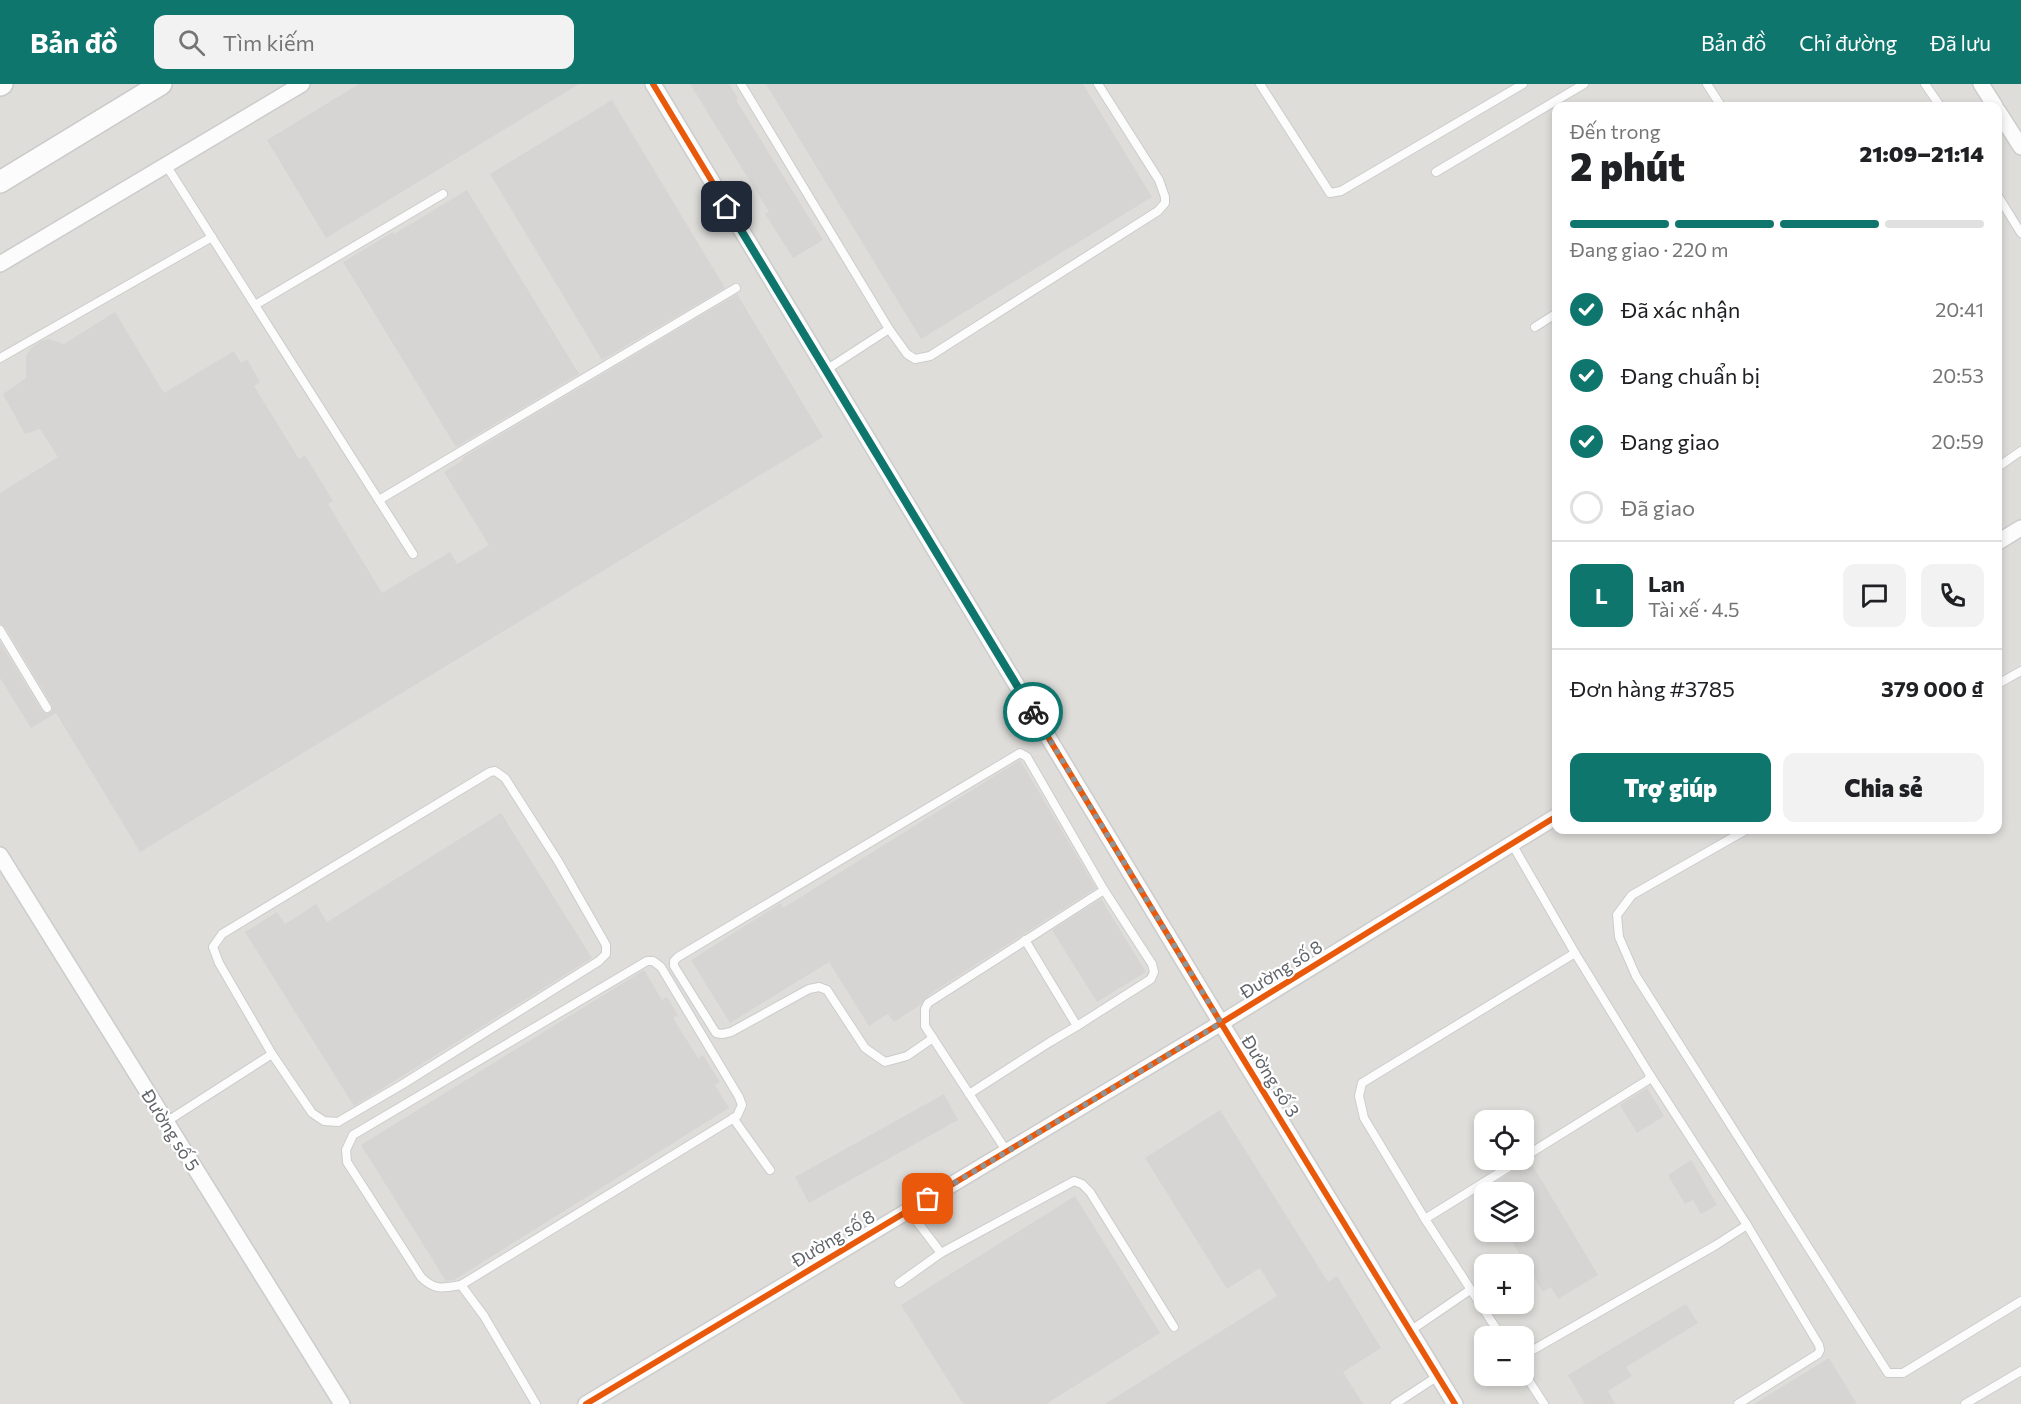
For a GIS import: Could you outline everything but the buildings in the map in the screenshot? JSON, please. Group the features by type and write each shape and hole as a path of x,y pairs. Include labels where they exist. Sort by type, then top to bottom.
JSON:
{"main road":[{"path":"0,182 161,84"}],"street":[{"path":"0,264 302,84"},
{"name":"Đường số 3","path":"653,84 1221,1023 1455,1404"},
{"path":"1981,84 1992,102"},
{"path":"2002,117 2021,147"},
{"path":"2002,540 2021,528"},
{"name":"Đường số 8","path":"586,1404 1221,1023 1552,819"},
{"name":"Đường số 5","path":"0,855 342,1404"}],"lane":[{"path":"741,84 889,329 907,354 915,359 930,356 1158,211 1165,203 1159,180 1098,84"},
{"path":"1260,84 1330,194 1341,191 1523,84"},
{"path":"1554,102 1584,84"},
{"path":"1707,84 1718,102"},
{"path":"1925,84 1937,102"},
{"path":"1436,172 1552,103"},
{"path":"166,165 413,554"},
{"path":"255,305 443,194"},
{"path":"2002,202 2021,233"},
{"path":"0,358 212,237"},
{"path":"379,500 736,288"},
{"path":"1535,327 1552,316"},
{"path":"826,370 889,329"},
{"path":"2002,464 2021,451"},
{"path":"0,630 47,708"},
{"path":"2002,682 2021,671"},
{"path":"933,1038 907,1056 885,1062 865,1048 827,990 819,987 809,989 731,1032 716,1033 674,966 674,961 1020,753 1027,757 1104,890 1152,964 1154,972 1151,979 969,1094"},
{"path":"495,771 505,778 558,861 606,945 606,954 599,962 338,1122 324,1121 312,1113 272,1054 219,963 213,947 222,934 490,772 495,771"},
{"path":"1739,834 1632,895 1617,915 1619,937 1636,976 1888,1373 1903,1373 2021,1301"},
{"path":"1512,844 1575,954 1747,1225 1819,1345 1818,1354 1738,1404"},
{"path":"1007,1152 925,1026 925,1009 928,1003 1104,890"},
{"path":"1025,940 1077,1026"},
{"path":"1494,1326 1425,1219 1364,1118 1359,1096 1362,1083 1575,954"},
{"path":"647,961 653,961 661,967 739,1097 742,1105 737,1116 461,1285 443,1288 429,1285 421,1277 347,1162 346,1150 353,1135 647,961"},
{"path":"166,1122 272,1054"},
{"path":"1534,1151 1648,1080 1650,1075"},
{"path":"733,1118 770,1170"},
{"path":"1425,1219 1503,1170"},
{"path":"899,1283 941,1253 1074,1181 1082,1184 1090,1192 1174,1327"},
{"path":"909,1210 941,1253"},
{"path":"1534,1349 1747,1225"},
{"path":"461,1285 484,1316 536,1404"},
{"path":"1410,1331 1470,1290"},
{"path":"1965,1404 2021,1371"},
{"path":"1395,1404 1438,1376"},
{"path":"1532,1386 1544,1404"}],"shaded area":[{"path":"0,84 2021,84 2021,1404 0,1404"}],"cycle path":[{"path":"653,84 1221,1023 1455,1404"},
{"path":"586,1404 1221,1023 1552,819"}],"way so far":[{"path":"928,1199 1221,1023 1033,712"}],"route":[{"path":"727,207 1033,712"}]}
